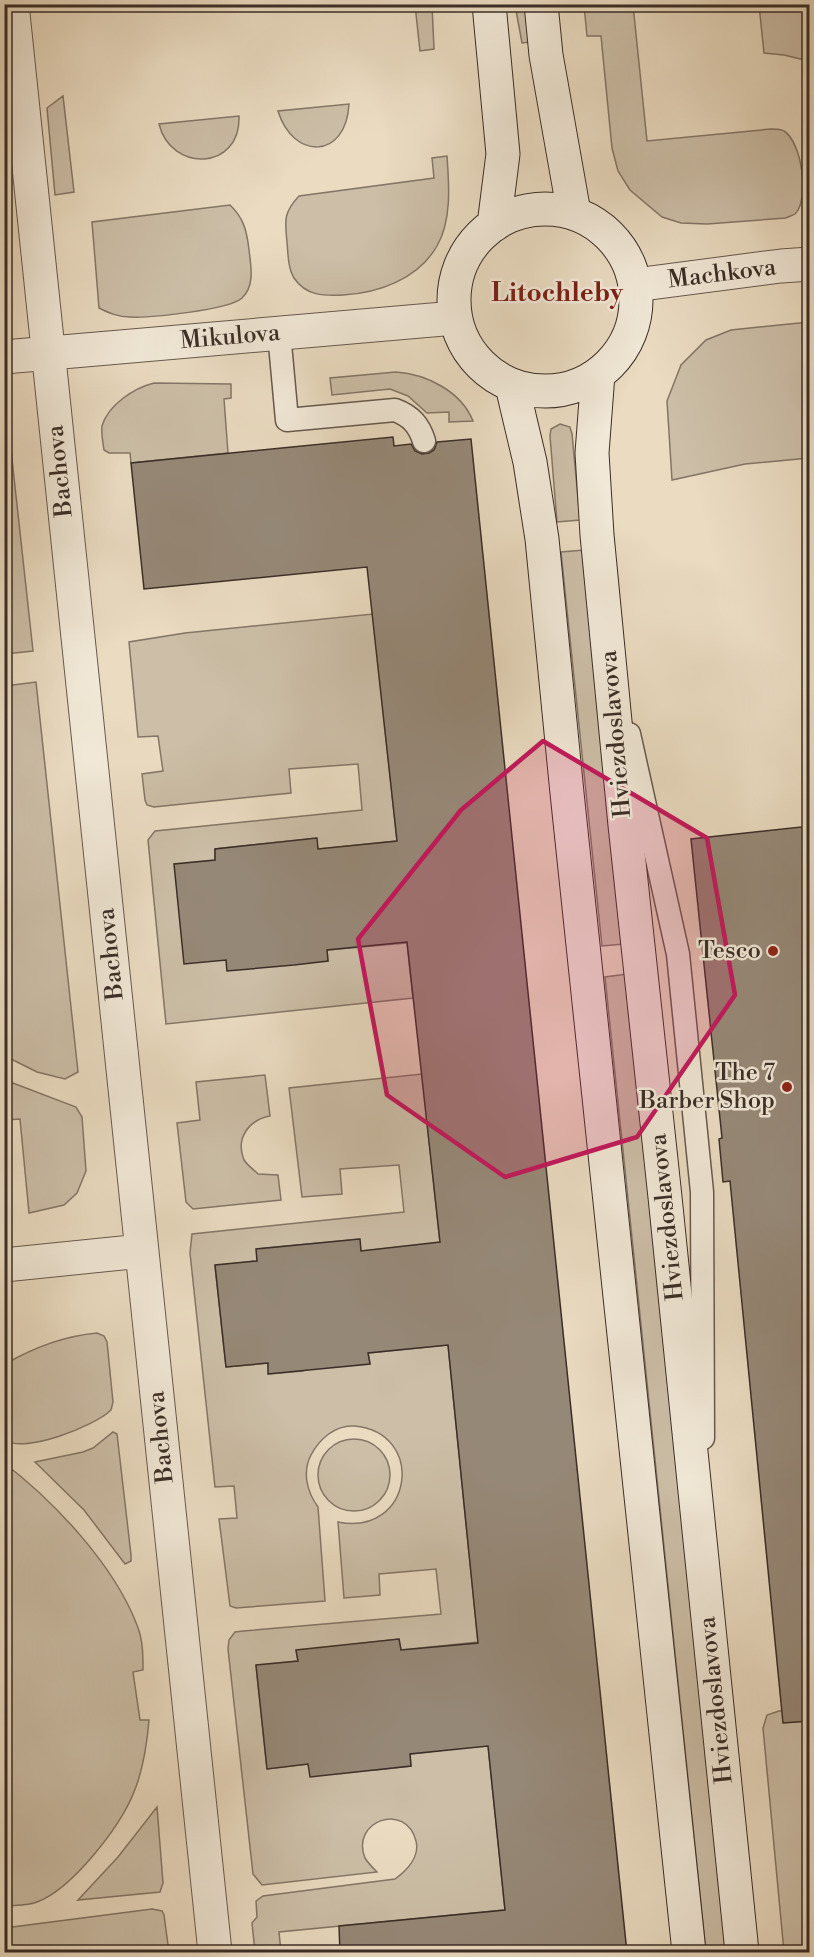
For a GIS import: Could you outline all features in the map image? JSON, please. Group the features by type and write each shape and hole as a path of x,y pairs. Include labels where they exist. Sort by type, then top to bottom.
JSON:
{"street":[{"name":"Bachova","path":"12,4 215,1953"},
{"path":"489,4 503,154 494,225"},
{"path":"541,4 546,55 574,213"},
{"path":"553,209 574,213 589,220 614,241 624,254 634,285 635,314 625,342 608,365 598,374 571,387 542,391 512,386 487,369 466,345 455,318 456,281 462,264 470,249 494,225 506,218 532,210 553,209"},
{"name":"Machkova","path":"634,285 810,264"},
{"name":"Mikulova","path":"4,357 455,318"},
{"name":"Hviezdoslavova","path":"598,374 592,453 597,535 742,1953"},
{"path":"512,386 530,462 542,539 689,1953"},
{"path":"4,1265 142,1251"}],"lane":[{"path":"279,333 288,431 395,410 407,414 421,430 424,441"}],"highlighted area":[{"path":"543,741 707,838 735,995 637,1137 505,1177 387,1095 358,939 461,810"}],"shaded area":[{"path":"415,5 432,5 434,49 420,51"},
{"path":"515,5 526,5 530,42 522,43"},
{"path":"584,5 633,5 647,141 771,129 783,130 795,147 802,171 802,197 800,207 795,214 786,218 707,224 681,223 662,217 630,190 618,171 612,148 601,36 587,36"},
{"path":"759,5 809,5 809,61 764,53"},
{"path":"63,96 74,192 55,195 47,108"},
{"path":"349,104 346,122 339,136 329,144 318,147 306,145 295,138 285,127 278,111"},
{"path":"239,116 237,134 229,147 218,156 204,159 190,158 177,151 166,140 159,124"},
{"path":"447,156 448,202 445,225 437,246 419,267 396,282 357,294 316,294 304,288 294,278 289,265 286,223 290,207 299,196 434,178 432,158"},
{"path":"230,205 242,220 248,243 250,282 242,298 206,310 140,317 122,316 99,308 92,222"},
{"path":"809,322 809,458 745,464 672,480 667,401 681,365 706,340 731,330"},
{"path":"396,372 419,376 441,386 460,401 473,421 449,422 449,412 427,413 408,396 390,389 332,395 330,378"},
{"path":"154,383 231,384 231,398 224,399 228,453 131,463 130,453 109,453 104,450 102,426 110,411 130,393"},
{"path":"560,424 570,427 572,434 580,520 557,522 550,436 551,429"},
{"path":"5,436 11,450 33,651 5,654"},
{"path":"584,550 624,944 602,946 561,552"},
{"path":"373,614 397,841 318,849 316,838 215,849 215,860 226,960 328,961 327,950 407,943 413,998 166,1024 148,840 155,831 362,810 358,764 289,769 291,793 154,807 147,805 142,774 163,771 158,736 138,737 129,642 185,633"},
{"path":"36,682 78,1072 65,1079 37,1072 5,1056 5,686"},
{"path":"627,974 728,1952 706,1952 605,977"},
{"path":"422,1074 440,1243 361,1251 359,1239 257,1249 257,1261 215,1266 226,1367 268,1363 269,1374 303,1371 303,1360 370,1363 368,1353 448,1345 478,1642 401,1650 399,1639 296,1651 298,1661 256,1666 267,1769 308,1764 376,1770 411,1766 410,1754 488,1745 505,1910 279,1932 281,1952 255,1952 252,1923 257,1917 256,1901 263,1896 395,1879 411,1863 417,1847 410,1829 402,1822 392,1819 381,1821 365,1834 362,1845 365,1858 377,1872 262,1885 253,1874 228,1649 229,1640 235,1632 243,1631 441,1614 436,1569 379,1574 380,1595 344,1598 338,1522 363,1522 382,1514 395,1500 401,1482 401,1463 393,1446 377,1432 354,1426 340,1428 328,1434 311,1455 307,1468 307,1482 318,1507 325,1601 236,1608 230,1606 219,1519 237,1518 234,1486 215,1487 190,1253 192,1234 404,1212 399,1165 340,1169 342,1194 302,1197 289,1088"},
{"path":"265,1075 270,1116 256,1121 246,1131 241,1144 242,1152 245,1162 258,1174 278,1175 281,1200 193,1209 186,1202 177,1123 200,1120 196,1082"},
{"path":"5,1080 76,1107 82,1117 86,1171 77,1193 64,1205 29,1213 20,1119 5,1120"},
{"path":"97,1333 104,1336 107,1342 113,1402 111,1410 75,1430 43,1441 14,1443 5,1440 5,1364 49,1344"},
{"path":"113,1432 117,1434 131,1555 131,1561 125,1564 84,1510 35,1462 83,1452 93,1448"},
{"path":"354,1439 374,1445 384,1455 390,1475 384,1495 374,1505 354,1511 334,1505 324,1495 318,1475 324,1455 334,1445"},
{"path":"4,1463 43,1496 81,1536 114,1580 127,1602 139,1631 142,1648 143,1670 133,1672 140,1720 149,1720 144,1757 137,1784 118,1822 106,1839 79,1871 51,1895 25,1905 5,1906"},
{"path":"809,1709 809,1952 784,1952 763,1728 767,1715 779,1711"},
{"path":"157,1807 163,1883 160,1892 78,1900 118,1857"},
{"path":"152,1909 162,1911 164,1915 169,1952 5,1952 5,1928"}],"building":[{"path":"393,437 394,446 411,444 415,451 422,454 434,450 437,442 471,439 627,1953 340,1953 339,1926 505,1910 488,1746 410,1754 411,1766 310,1777 308,1764 267,1769 256,1665 298,1661 296,1650 399,1639 401,1650 478,1643 448,1345 368,1353 370,1364 268,1374 268,1363 226,1367 215,1265 257,1261 256,1249 360,1239 361,1251 440,1242 407,942 327,950 328,961 294,965 227,971 226,960 184,964 174,864 215,860 215,849 317,838 318,849 397,841 367,567 144,589 131,463"},
{"path":"810,826 810,1721 783,1723 730,1181 723,1182 719,1139 722,1138 691,839"}],"place":[{"name":"Tesco","path":"773,951"},
{"name":"The 7 Barber Shop","path":"787,1087"}],"district":[{"name":"Litochleby","path":"557,293"}]}
